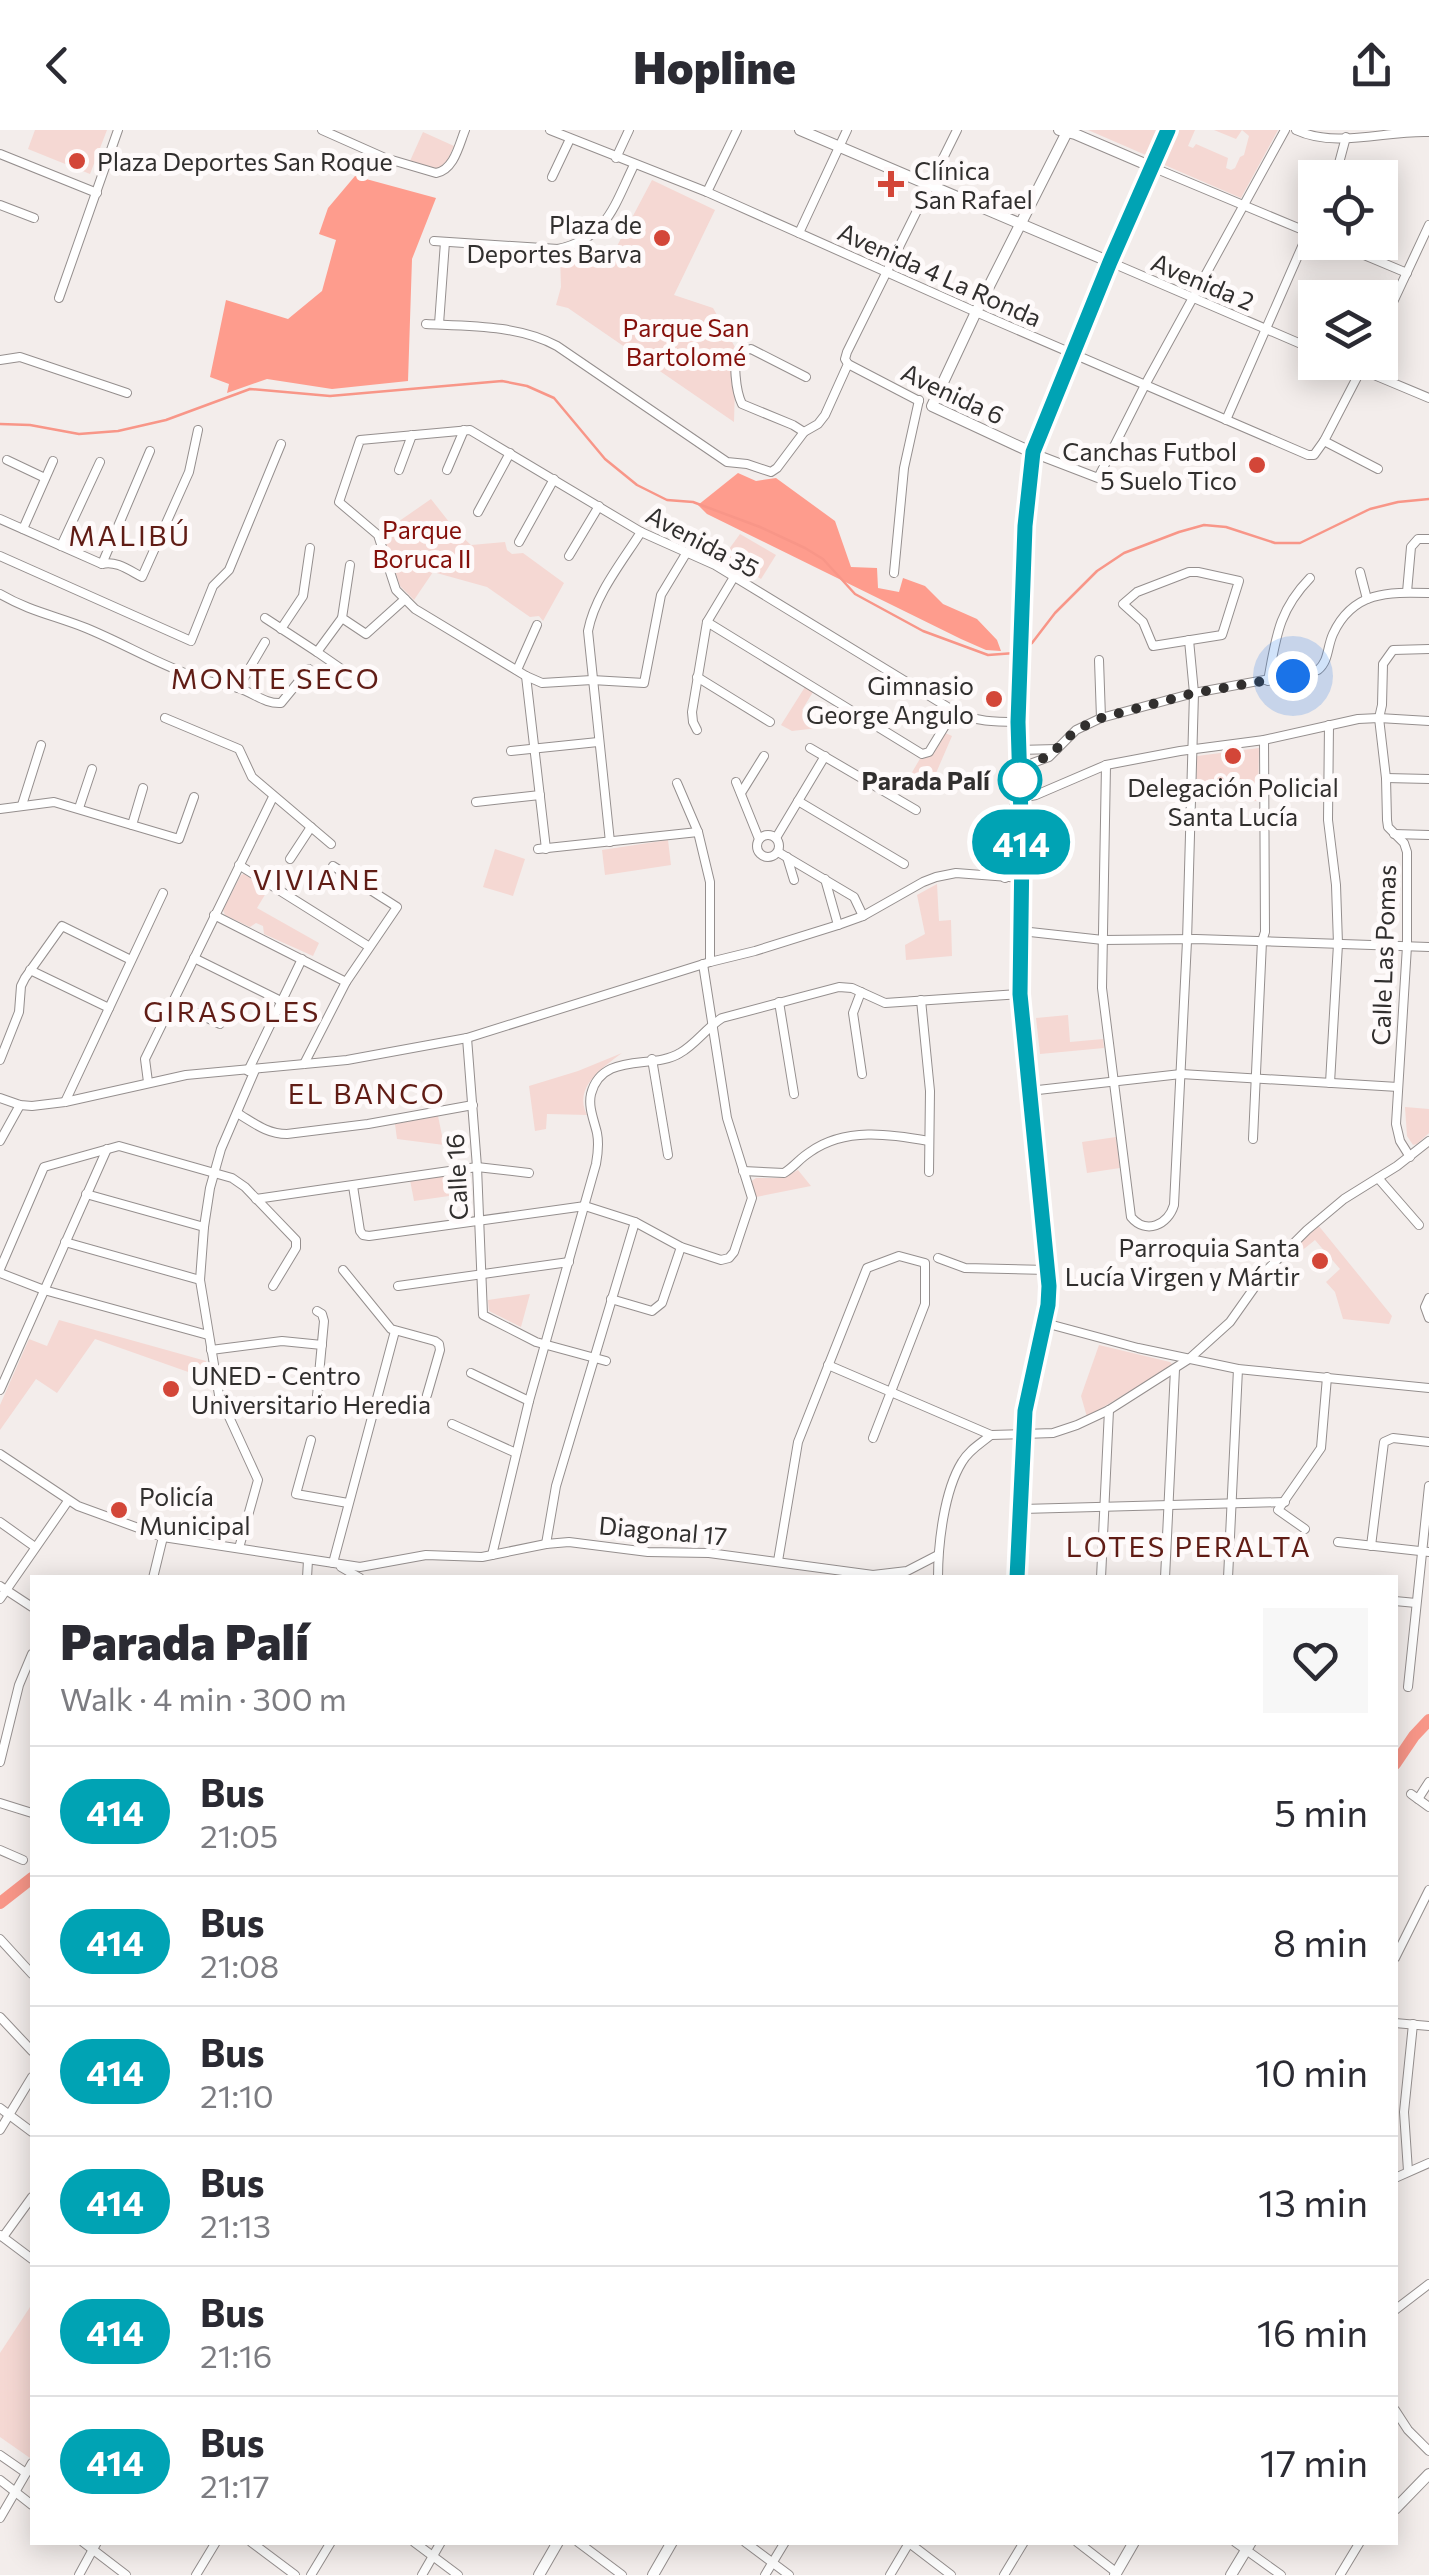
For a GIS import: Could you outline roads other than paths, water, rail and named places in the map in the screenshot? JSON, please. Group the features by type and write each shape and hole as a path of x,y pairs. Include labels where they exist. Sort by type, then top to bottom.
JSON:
{"main road":[{"name":"Avenida 2","path":"800,130 1110,262"},
{"path":"1017,1575 1025,1411 1048,1305 1048,1270 1020,994 1018,722 1025,526 1033,452 1168,130"},
{"path":"932,406 1064,131 1152,167"},
{"name":"Avenida 6","path":"932,406 1033,452"},
{"path":"1004,877 1011,814 1021,798"},
{"path":"1398,2506 1429,2474"},
{"path":"539,2575 556,2545"},
{"path":"653,2575 670,2545"},
{"path":"1117,2574 1132,2545"},
{"path":"1231,2575 1248,2546"}],"street":[{"path":"59,298 118,130"},
{"path":"322,130 385,158 436,172 449,166 465,130"},
{"name":"Avenida 4 La Ronda","path":"550,130 707,192 1308,455 1314,455 1324,442"},
{"path":"616,158 629,130"},
{"path":"707,192 737,130"},
{"path":"800,233 847,130"},
{"path":"426,324 524,332 541,337 727,462 771,472 804,432 825,415 848,364 847,352 957,130"},
{"path":"1144,385 1284,130"},
{"path":"1296,130 1363,138 1429,132"},
{"path":"1340,160 1346,136"},
{"path":"552,177 570,139"},
{"path":"0,154 97,193"},
{"path":"434,241 558,250 577,245 600,230 610,216 634,165"},
{"path":"1152,167 1298,228"},
{"path":"0,205 34,218"},
{"path":"1398,292 1429,225"},
{"path":"440,324 445,242"},
{"path":"1226,420 1264,328 1299,260"},
{"path":"1376,260 1407,273"},
{"name":"Avenida 2","path":"1110,262 1298,343"},
{"path":"804,432 742,404 738,398 735,360 745,349 751,349 806,377"},
{"path":"0,360 20,357 128,393"},
{"name":"Avenida 6","path":"848,364 932,406"},
{"path":"1355,380 1324,442 1378,468"},
{"path":"1391,380 1429,398"},
{"name":"Avenida 6","path":"1033,452 1098,478 1144,385"},
{"path":"894,573 904,468 919,400"},
{"path":"0,519 102,564 110,562 142,577 189,472 198,430"},
{"path":"447,470 464,430"},
{"name":"Avenida 35","path":"406,599 396,590 378,536 340,502 360,440 474,432 641,532 734,577 954,711 983,722 1018,722"},
{"path":"399,470 412,434"},
{"path":"0,556 190,642 213,586 229,570 280,444"},
{"path":"102,564 150,451"},
{"path":"478,512 510,452"},
{"path":"7,460 45,478"},
{"path":"23,529 53,461"},
{"path":"61,546 100,462"},
{"path":"519,542 554,479"},
{"path":"569,556 599,506"},
{"path":"610,842 588,636 590,620 641,532"},
{"path":"1407,592 1412,543 1429,539"},
{"path":"281,629 303,596 310,548"},
{"path":"342,618 360,630 368,623 383,620 406,599 426,616 542,682 644,683 662,595 687,552"},
{"path":"316,652 342,618 350,565"},
{"path":"1189,572 1240,581 1222,634 1188,640 1153,646 1142,622 1123,604 1137,592 1189,572"},
{"path":"1360,572 1368,599"},
{"path":"698,730 692,712 707,622 734,577"},
{"path":"1268,681 1280,620 1310,578"},
{"path":"1019,768 1040,762 1076,730 1101,718 1194,693 1321,668 1339,624 1368,599 1389,592 1429,593"},
{"path":"0,594 28,610 58,616 188,674 238,688 271,703 282,703 309,669"},
{"path":"265,618 343,670"},
{"path":"707,622 922,754 926,754 954,711"},
{"path":"518,670 538,625"},
{"path":"1106,765 1102,988 1131,1207 1134,1222 1146,1227 1168,1218 1174,1205 1194,693 1188,640"},
{"path":"238,688 265,642"},
{"name":"Calle Las Pomas","path":"1410,1156 1400,1142 1396,1124 1407,946 1407,852 1386,820 1379,718 1383,664 1388,654 1398,648 1429,649"},
{"path":"1098,660 1101,718"},
{"path":"526,676 542,849 698,832"},
{"path":"697,677 770,722"},
{"path":"165,718 239,749 252,777 332,844"},
{"path":"1021,798 1106,765 1379,718 1429,721"},
{"path":"1329,725 1328,820 1338,944 1330,1083"},
{"path":"1264,740 1265,932 1253,1136 1264,1135"},
{"path":"511,751 598,742"},
{"path":"22,805 40,745"},
{"path":"810,748 916,810"},
{"path":"1018,750 1058,749"},
{"path":"741,793 764,756"},
{"path":"776,838 825,756"},
{"path":"79,808 92,769"},
{"path":"1386,778 1429,779"},
{"path":"736,782 759,839 756,846 762,856 773,857 778,852 776,838 769,835 759,839"},
{"path":"354,1186 363,1235 585,1206 635,1222 681,1247 721,1260 734,1252 752,1198 728,1118 712,1025 706,963 710,882 698,832 677,784"},
{"path":"132,825 143,788"},
{"path":"476,802 540,795"},
{"path":"0,809 54,802 179,839 194,797"},
{"path":"148,1082 145,1058 273,797"},
{"path":"798,801 904,864"},
{"path":"290,859 312,828"},
{"path":"1393,834 1429,835"},
{"path":"778,852 854,897 862,916"},
{"path":"787,858 794,880"},
{"path":"239,865 368,946"},
{"path":"304,1064 346,982 397,907 333,866"},
{"path":"0,1098 32,1106 65,1102 148,1082 347,1060 467,1038 838,925 945,874 1021,878"},
{"path":"825,879 838,925"},
{"path":"65,1102 163,893"},
{"path":"832,904 854,897"},
{"path":"214,916 346,982"},
{"path":"0,1060 14,1029 22,986 62,926 131,960"},
{"path":"1021,931 1103,940 1429,947"},
{"path":"194,958 281,1001"},
{"path":"239,1548 258,1480 219,1396 200,1280 204,1227 221,1149 302,959"},
{"path":"30,970 110,1008"},
{"path":"492,1556 544,1344 598,1152 590,1101 598,1080 611,1069 678,1054 722,1018 839,987 886,1002 1020,994"},
{"path":"862,992 852,1014 862,1074"},
{"path":"921,1000 930,1091 928,1172"},
{"path":"174,1002 220,1024"},
{"path":"779,1002 794,1094"},
{"name":"Calle 16","path":"467,1038 483,1315 544,1344"},
{"path":"652,1059 668,1155"},
{"path":"1029,1091 1181,1074 1398,1087"},
{"path":"0,1141 20,1105"},
{"path":"237,1113 274,1134 288,1134 473,1105"},
{"path":"743,1171 784,1173 822,1145 868,1134 929,1141"},
{"path":"828,1365 990,1435 1066,1429 1109,1410 1188,1359 1230,1322 1285,1250 1344,1199 1429,1142"},
{"path":"208,1335 44,1290 0,1271 44,1167 119,1146 232,1178 296,1240 296,1248 272,1286"},
{"path":"0,1390 106,1149"},
{"path":"256,1200 477,1167 529,1173"},
{"path":"1378,1178 1419,1225"},
{"path":"86,1194 204,1227"},
{"path":"546,1544 556,1486 635,1222"},
{"path":"65,1242 200,1280"},
{"path":"611,1299 652,1311 657,1308 681,1247"},
{"path":"778,1561 798,1442 828,1365 867,1268 899,1256 926,1266 925,1304 873,1438"},
{"path":"938,1258 965,1268 1048,1270"},
{"path":"398,1286 569,1262"},
{"path":"343,1270 391,1329 439,1344 427,1395"},
{"path":"1429,1298 1429,1318"},
{"path":"317,1310 324,1320 317,1396"},
{"path":"1045,1323 1238,1369 1429,1388"},
{"path":"354,1575 332,1563 395,1331"},
{"path":"211,1350 282,1341 322,1345"},
{"path":"544,1344 606,1361"},
{"path":"1166,1575 1175,1369"},
{"path":"1228,1575 1238,1369"},
{"path":"471,1373 530,1401"},
{"path":"1305,1529 1278,1510 1321,1448 1327,1378"},
{"path":"1101,1575 1109,1410"},
{"path":"452,1424 516,1454"},
{"path":"938,1575 938,1554 954,1480 970,1450 990,1435"},
{"path":"1371,1546 1384,1442 1393,1438 1429,1442"},
{"path":"311,1440 296,1494 348,1503"},
{"name":"Diagonal 17","path":"0,1454 68,1501 163,1537 360,1567 426,1554 470,1558 569,1542 648,1552 710,1553 873,1575 907,1571 938,1554"},
{"path":"1408,1687 1429,1486"},
{"path":"0,1599 3,1588 68,1501"},
{"path":"1022,1509 1285,1502"},
{"path":"0,1522 35,1547"},
{"path":"154,1575 163,1537"},
{"path":"1338,1542 1425,1552"},
{"path":"307,1575 308,1560"},
{"path":"376,1573 382,1564"},
{"path":"3,1588 30,1606"},
{"path":"1398,1601 1416,1603"},
{"path":"0,1762 19,1685 30,1659"},
{"path":"1429,1782 1414,1796 1429,1807"},
{"path":"0,1803 30,1812"},
{"path":"0,1850 23,1860"},
{"path":"1398,1953 1426,1904 1429,1890"},
{"path":"0,1939 30,1972"},
{"path":"0,2017 30,2048"},
{"path":"1398,2023 1429,2026"},
{"path":"1408,2171 1404,2112 1413,2024"},
{"path":"0,2130 30,2080"},
{"path":"0,2108 30,2130"},
{"path":"1398,2176 1429,2163"},
{"path":"30,2201 2,2236 30,2257"},
{"path":"1398,2308 1429,2284"},
{"path":"1398,2415 1429,2451"},
{"path":"0,2455 26,2474"},
{"path":"0,2518 30,2466"},
{"path":"0,2480 30,2503"},
{"path":"196,2575 214,2545"},
{"path":"255,2545 294,2575"},
{"path":"311,2575 329,2545"},
{"path":"418,2545 458,2575"},
{"path":"422,2575 439,2545"},
{"path":"582,2545 622,2575"},
{"path":"749,2545 789,2575"},
{"path":"766,2575 782,2545"},
{"path":"890,2575 908,2545"},
{"path":"912,2545 951,2575"},
{"path":"1004,2575 1022,2545"},
{"path":"1081,2545 1117,2574"},
{"path":"1340,2575 1358,2545"},
{"path":"79,2575 95,2546 126,2575"},
{"path":"1248,2546 1282,2575"}],"waterway":[{"path":"0,424 79,434 118,431 166,420 250,389 330,396 502,381 527,386 554,398 605,459 637,485 667,500 693,502 760,527 805,548 823,559 855,594 923,631 988,655 1015,653"},
{"path":"1022,650 1097,571 1124,553 1179,532 1204,525 1226,527 1275,543 1300,543 1370,509 1429,499"},
{"path":"1398,1760 1429,1720"},
{"path":"0,1903 30,1880"}],"place":[{"name":"Plaza Deportes San Roque","path":"77,161"},
{"name":"Clínica San Rafael","path":"891,184"},
{"name":"Plaza de Deportes Barva","path":"662,238"},
{"name":"Canchas Futbol 5 Suelo Tico","path":"1257,465"},
{"name":"Gimnasio George Angulo","path":"994,699"},
{"name":"Delegación Policial Santa Lucía","path":"1233,756"},
{"name":"Parada Palí","path":"1020,780"},
{"name":"Parroquia Santa Lucía Virgen y Mártir","path":"1320,1261"},
{"name":"UNED - Centro Universitario Heredia","path":"171,1389"},
{"name":"Policía Municipal","path":"119,1510"}],"district":[{"name":"MALIBÚ","path":"130,535"},
{"name":"MONTE SECO","path":"276,678"},
{"name":"VIVIANE","path":"317,879"},
{"name":"GIRASOLES","path":"232,1011"},
{"name":"EL BANCO","path":"367,1093"},
{"name":"LOTES PERALTA","path":"1189,1546"}],"park label":[{"name":"Parque San Bartolomé","path":"686,342"},
{"name":"Parque Boruca II","path":"422,544"}]}
